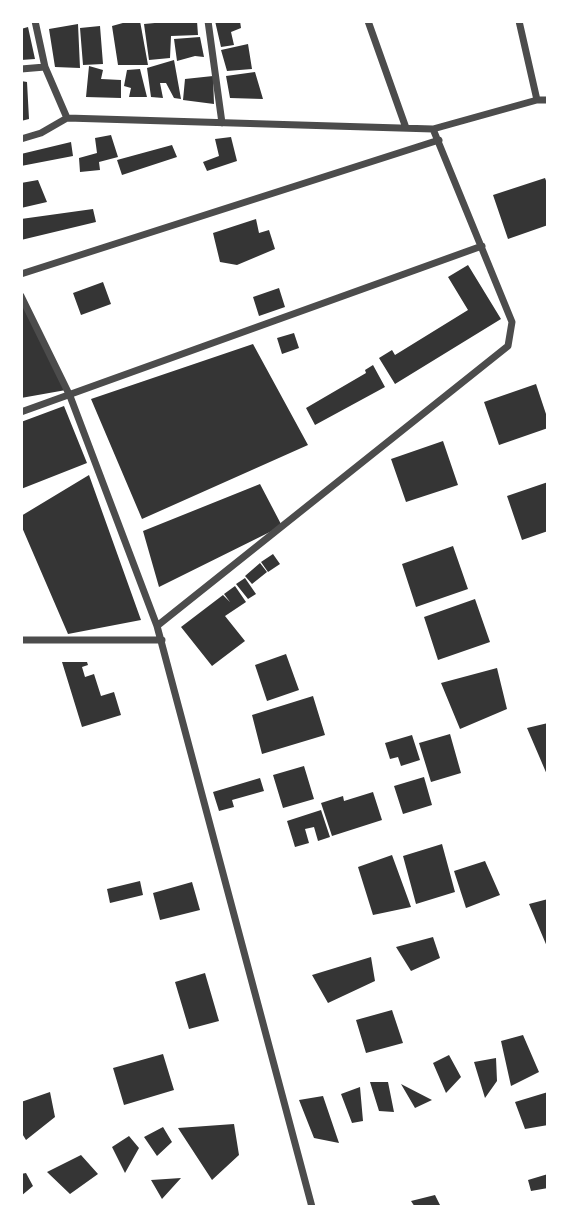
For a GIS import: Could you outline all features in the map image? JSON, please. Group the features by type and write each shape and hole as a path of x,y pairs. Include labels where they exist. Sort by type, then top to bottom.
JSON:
{"street":[{"path":"35,21 45,67 67,118"},
{"path":"208,21 222,123"},
{"path":"368,21 406,128"},
{"path":"519,21 537,100"},
{"path":"21,69 45,67"},
{"path":"21,139 56,127 67,118 433,129 537,100 548,100"},
{"path":"157,626 508,346 512,322 433,129"},
{"path":"21,274 439,140"},
{"path":"21,412 69,397 482,246"},
{"path":"21,296 69,397 162,640 312,1207"},
{"path":"21,640 162,640"}],"building":[{"path":"140,21 148,65 118,65 112,26"},
{"path":"197,21 198,35 171,36 170,58 149,60 144,24"},
{"path":"215,21 240,21 241,28 231,32 234,45 221,47"},
{"path":"78,24 80,68 55,67 49,29"},
{"path":"100,26 103,64 83,65 80,28"},
{"path":"28,27 35,59 21,60 21,29"},
{"path":"200,37 204,57 195,56 177,61 174,39"},
{"path":"248,44 252,69 227,71 221,50"},
{"path":"174,60 181,99 174,98 166,83 160,83 163,98 151,97 147,68"},
{"path":"89,66 103,70 101,79 121,80 121,98 86,97"},
{"path":"140,69 147,97 129,97 131,88 124,86 127,70"},
{"path":"255,72 263,99 230,98 226,76"},
{"path":"213,76 214,104 183,100 185,79"},
{"path":"21,81 27,82 29,119 21,121"},
{"path":"111,135 118,157 99,162 100,170 80,172 79,158 97,153 95,138"},
{"path":"231,137 237,161 207,171 203,162 219,156 215,139"},
{"path":"71,142 73,156 21,166 21,154"},
{"path":"172,145 177,157 122,175 117,160"},
{"path":"545,178 548,186 548,225 508,239 493,195"},
{"path":"38,180 47,202 21,208 21,183"},
{"path":"93,209 96,222 21,240 21,219"},
{"path":"256,219 259,233 269,230 275,249 237,265 220,262 213,233"},
{"path":"468,265 501,319 395,384 379,358 392,350 395,355 468,310 448,277"},
{"path":"103,282 111,304 81,315 73,293"},
{"path":"279,288 285,307 259,316 253,297"},
{"path":"21,301 66,390 21,398"},
{"path":"294,333 299,348 282,354 277,338"},
{"path":"253,344 308,445 142,519 91,399"},
{"path":"373,365 385,387 315,425 306,408 366,373 365,370"},
{"path":"536,384 548,420 548,428 499,445 484,402"},
{"path":"64,406 87,463 21,489 21,422"},
{"path":"443,441 458,485 406,502 391,459"},
{"path":"89,475 141,620 68,634 21,525 21,516"},
{"path":"548,482 548,531 522,540 507,496"},
{"path":"260,484 282,526 159,587 143,531"},
{"path":"453,546 468,589 416,607 402,564"},
{"path":"273,554 280,564 268,572 261,562"},
{"path":"260,563 267,572 252,584 245,576"},
{"path":"245,578 256,594 248,599 236,584"},
{"path":"235,586 246,602 225,616 245,641 212,666 181,627 223,595 230,602 224,594"},
{"path":"475,599 490,642 438,660 424,617"},
{"path":"286,654 299,690 267,701 255,665"},
{"path":"62,662 87,662 88,665 82,667 85,677 94,674 101,696 114,692 121,715 82,727"},
{"path":"497,668 507,709 460,729 441,683"},
{"path":"313,696 325,735 262,754 252,715"},
{"path":"548,723 548,777 527,728"},
{"path":"450,734 461,773 431,782 419,743"},
{"path":"412,735 420,760 401,766 398,757 390,759 385,743"},
{"path":"304,766 314,799 283,808 273,775"},
{"path":"424,777 432,805 403,814 394,786"},
{"path":"260,778 264,791 232,800 234,807 219,811 213,792"},
{"path":"373,792 382,820 332,836 321,803 343,796 344,801"},
{"path":"321,810 330,837 318,841 314,827 305,829 309,843 295,847 287,821"},
{"path":"442,844 455,892 416,904 403,856"},
{"path":"392,855 411,907 373,915 358,867"},
{"path":"485,861 500,895 466,908 454,871"},
{"path":"140,881 143,895 110,903 107,889"},
{"path":"192,882 200,910 160,920 153,893"},
{"path":"548,899 548,949 529,904"},
{"path":"433,937 440,958 411,971 396,947"},
{"path":"371,957 375,981 328,1003 312,975"},
{"path":"205,973 219,1021 189,1029 175,982"},
{"path":"392,1010 403,1043 366,1053 356,1020"},
{"path":"523,1035 539,1072 511,1086 501,1041"},
{"path":"163,1054 174,1090 124,1105 113,1068"},
{"path":"449,1055 461,1077 446,1093 433,1063"},
{"path":"496,1058 497,1081 485,1098 474,1062"},
{"path":"370,1082 388,1082 394,1112 379,1111"},
{"path":"401,1084 432,1100 415,1108"},
{"path":"360,1087 363,1121 352,1123 341,1094"},
{"path":"50,1092 55,1117 26,1140 21,1132 21,1102"},
{"path":"548,1092 548,1125 525,1129 515,1102"},
{"path":"323,1096 339,1143 314,1138 299,1100"},
{"path":"234,1124 239,1155 212,1180 178,1128"},
{"path":"163,1127 172,1142 157,1156 144,1137"},
{"path":"129,1136 139,1148 125,1173 112,1147"},
{"path":"81,1155 98,1174 70,1194 47,1172"},
{"path":"26,1173 33,1186 21,1196 21,1174"},
{"path":"548,1174 548,1188 531,1191 528,1180"},
{"path":"181,1178 162,1199 151,1180"},
{"path":"435,1195 440,1205 415,1207 411,1201"}]}
